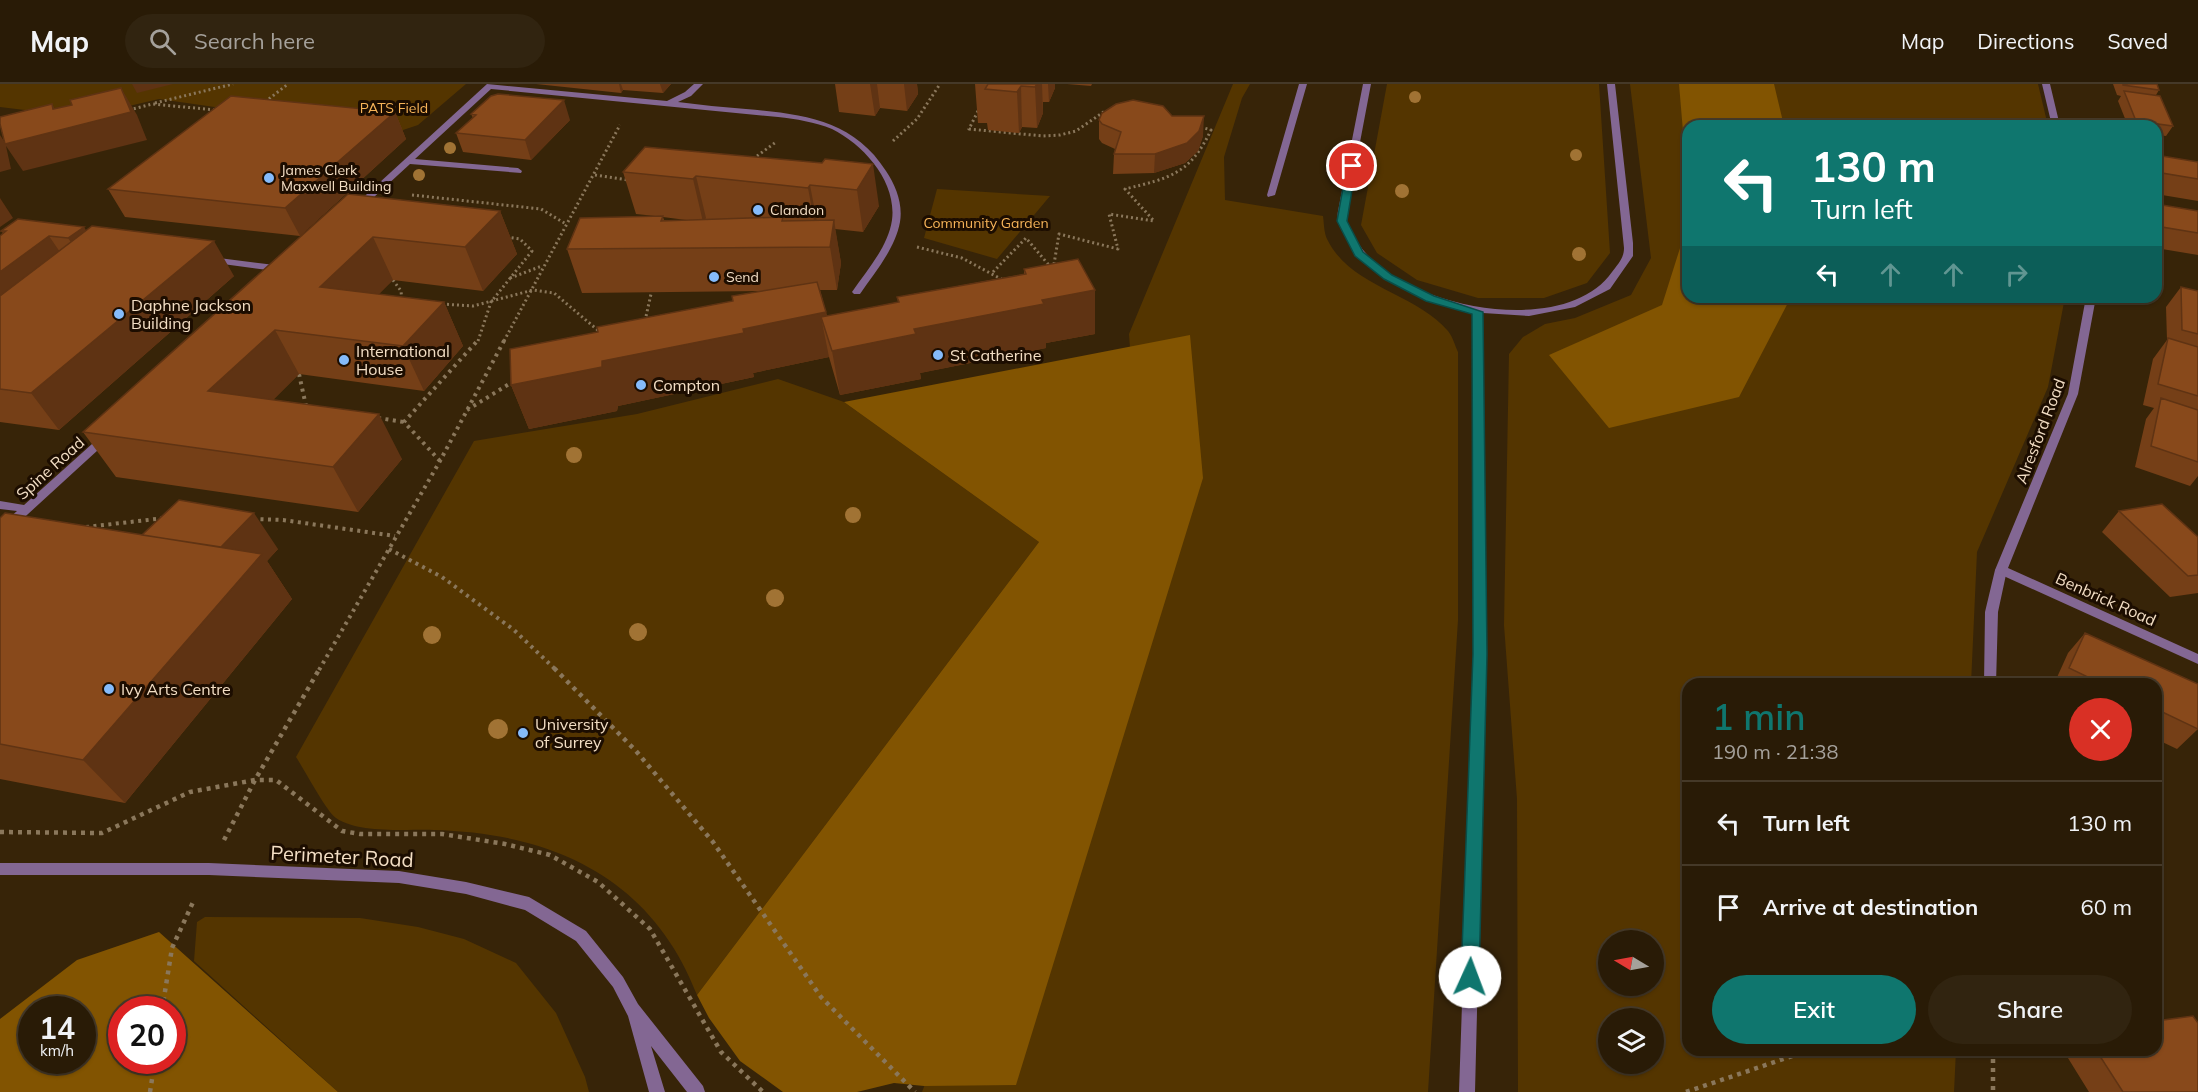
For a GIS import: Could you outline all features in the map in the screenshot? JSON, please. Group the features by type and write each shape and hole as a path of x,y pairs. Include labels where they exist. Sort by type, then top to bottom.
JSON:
{"street":[{"path":"668,104 688,94 699,84"},
{"path":"1271,195 1303,84"},
{"path":"1367,84 1342,221 1359,254 1388,277 1430,299 1478,312 1527,314 1573,305 1609,285 1628,255 1611,84"},
{"path":"2046,84 2055,120"},
{"path":"346,218 490,85 769,114 834,127 867,153 887,180 897,201 896,220 889,243 857,292"},
{"path":"408,161 518,171"},
{"path":"362,203 381,205"},
{"path":"204,260 290,270 282,277"},
{"name":"Alresford Road","path":"1989,678 1989,639 1997,581 2073,394 2090,303"},
{"path":"1467,1092 1480,654 1478,312"},
{"name":"Spine Road","path":"0,533 112,432"},
{"path":"0,505 27,509"},
{"name":"Benbrick Road","path":"2001,570 2198,658"},
{"name":"Perimeter Road","path":"0,869 209,869 399,878 466,888 529,904 580,936 618,982 632,1009 657,1092"},
{"name":"Perimeter Road","path":"632,1009 697,1092"}],"path":[{"path":"119,112 233,84"},
{"path":"258,108 288,84"},
{"path":"867,153 894,141 917,119 940,84"},
{"path":"223,841 255,780 440,461 618,129 625,119 658,103"},
{"path":"983,103 969,129 1043,136 1076,131 1113,106"},
{"path":"152,104 217,111"},
{"path":"748,164 762,150 809,121"},
{"path":"993,272 1026,238 1053,270 1059,234 1118,249 1109,214 1154,221 1125,189 1180,175 1202,153 1211,130 1191,123"},
{"path":"595,175 635,181"},
{"path":"376,191 541,210 566,224"},
{"path":"404,422 478,341 491,302 532,251 520,239 501,236"},
{"path":"889,243 939,250 993,272 1011,287"},
{"path":"508,279 543,266"},
{"path":"393,280 401,291 402,301 394,306"},
{"path":"438,304 473,306 533,290 554,293 601,333"},
{"path":"645,321 651,294"},
{"path":"636,326 645,321 656,321"},
{"path":"299,374 308,406 299,408"},
{"path":"466,411 522,376"},
{"path":"372,417 404,422 440,461"},
{"path":"76,528 167,518"},
{"path":"248,518 283,519 395,536"},
{"path":"389,549 441,576 514,630 584,697 636,751 713,842 820,996 915,1092"},
{"path":"0,832 102,833 190,792 255,780"},
{"path":"164,996 172,948 196,895"},
{"path":"1686,1092 1792,1056"},
{"path":"1993,1056 1993,1092"},
{"path":"150,1092 153,1074"}],"green space":[{"name":"PATS Field","path":"0,84 466,84 418,125 394,133 159,99 82,117 0,107"},
{"path":"1233,84 1250,84 1242,98 1224,157 1225,200 1323,216 1326,237 1337,255 1367,279 1435,318 1450,333 1458,352 1458,620 1428,1092 922,1092 941,1043 1138,457 1129,334"},
{"path":"1387,84 1599,84 1610,253 1587,283 1544,298 1478,298 1417,280 1377,253 1361,225"},
{"path":"1630,84 2038,84 2047,120 1682,120 1682,303 2064,303 2048,387 1977,552 1971,678 1682,678 1682,1056 1956,1056 1954,1092 1518,1092 1517,799 1504,625 1509,354 1523,337 1545,324 1575,318 1631,295 1651,258"},
{"name":"Community Garden","path":"937,189 1050,196 997,259 924,238"},
{"path":"778,379 844,402 1039,542 697,995 678,954 654,920 625,892 593,870 558,853 519,841 478,833 370,829 346,823 332,814 296,757 474,441 637,414"},
{"path":"205,917 360,918 418,927 464,939 516,963 556,1013 585,1077 589,1092 338,1092 194,961 197,922"}],"shaded area":[{"path":"1679,84 1774,84 1783,120 1682,120"},
{"path":"1682,242 1682,303 1788,303 1739,397 1609,428 1549,355 1662,305"},
{"path":"1190,335 1203,478 1016,1085 924,1086 894,1083 857,1092 783,1092 740,1061 709,1018 697,995 1039,542 844,402"},
{"path":"159,932 338,1092 0,1092 0,1019 18,1005 18,1074 96,1074 96,996 30,996 77,960"}],"building":[{"path":"988,84 1037,84 1035,87 1021,86 1017,92 985,89"},
{"path":"2157,84 2159,90 2123,85"},
{"path":"121,88 131,112 5,144 0,117 52,104 53,109 72,105 70,100"},
{"path":"2124,91 2160,96 2173,126 2162,125 2162,120 2136,120"},
{"path":"498,94 564,100 525,140 456,133 476,115 471,114 491,96"},
{"path":"231,96 395,112 285,208 108,189"},
{"path":"1133,100 1163,106 1172,116 1204,116 1199,131 1187,143 1155,154 1114,154 1121,132 1102,124 1099,120 1102,113 1116,104"},
{"path":"645,147 822,163 825,159 873,164 857,190 623,172"},
{"path":"2162,156 2198,162 2198,179 2162,173"},
{"path":"348,194 500,211 465,247 373,237 320,287 444,302 403,346 275,330 208,391 379,414 333,467 83,432"},
{"path":"2162,205 2198,211 2198,233 2162,227"},
{"path":"663,216 661,221 783,217 782,221 834,220 830,247 567,249 580,218"},
{"path":"18,219 84,227 68,238 49,236 0,272 0,236 6,231 1,231"},
{"path":"92,226 214,241 31,393 0,389 0,296"},
{"path":"1078,259 1095,290 1042,300 1044,304 914,329 916,334 832,351 821,317 899,302 897,297 1026,274 1024,269"},
{"path":"817,282 826,312 743,329 744,333 602,361 602,367 511,385 510,349 598,332 597,327 733,301 732,296"},
{"path":"2181,287 2198,291 2198,334 2182,330"},
{"path":"2168,338 2198,347 2198,396 2158,384"},
{"path":"2161,398 2198,410 2198,462 2151,446"},
{"path":"179,500 254,513 221,547 142,535"},
{"path":"2162,504 2198,537 2198,575 2188,576 2119,511"},
{"name":"Ivy Arts Centre","path":"5,513 262,554 83,760 0,744 0,518"},
{"path":"2085,633 2198,684 2198,729 2162,712 2162,678 2090,678 2069,668"},
{"path":"2193,1016 2198,1023 2198,1092 2123,1092 2100,1056 2162,1056 2162,1020"}],"place":[{"name":"James Clerk Maxwell Building","path":"269,178"},
{"name":"Clandon","path":"758,210"},
{"name":"Send","path":"714,277"},
{"name":"Daphne Jackson Building","path":"119,314"},
{"name":"St Catherine","path":"938,355"},
{"name":"International House","path":"344,360"},
{"name":"Compton","path":"641,385"},
{"name":"Ivy Arts Centre","path":"109,689"},
{"name":"University of Surrey","path":"523,733"}],"route":[{"path":"1352,166 1342,221 1359,254 1388,277 1430,299 1478,312 1480,654 1470,977"}]}
